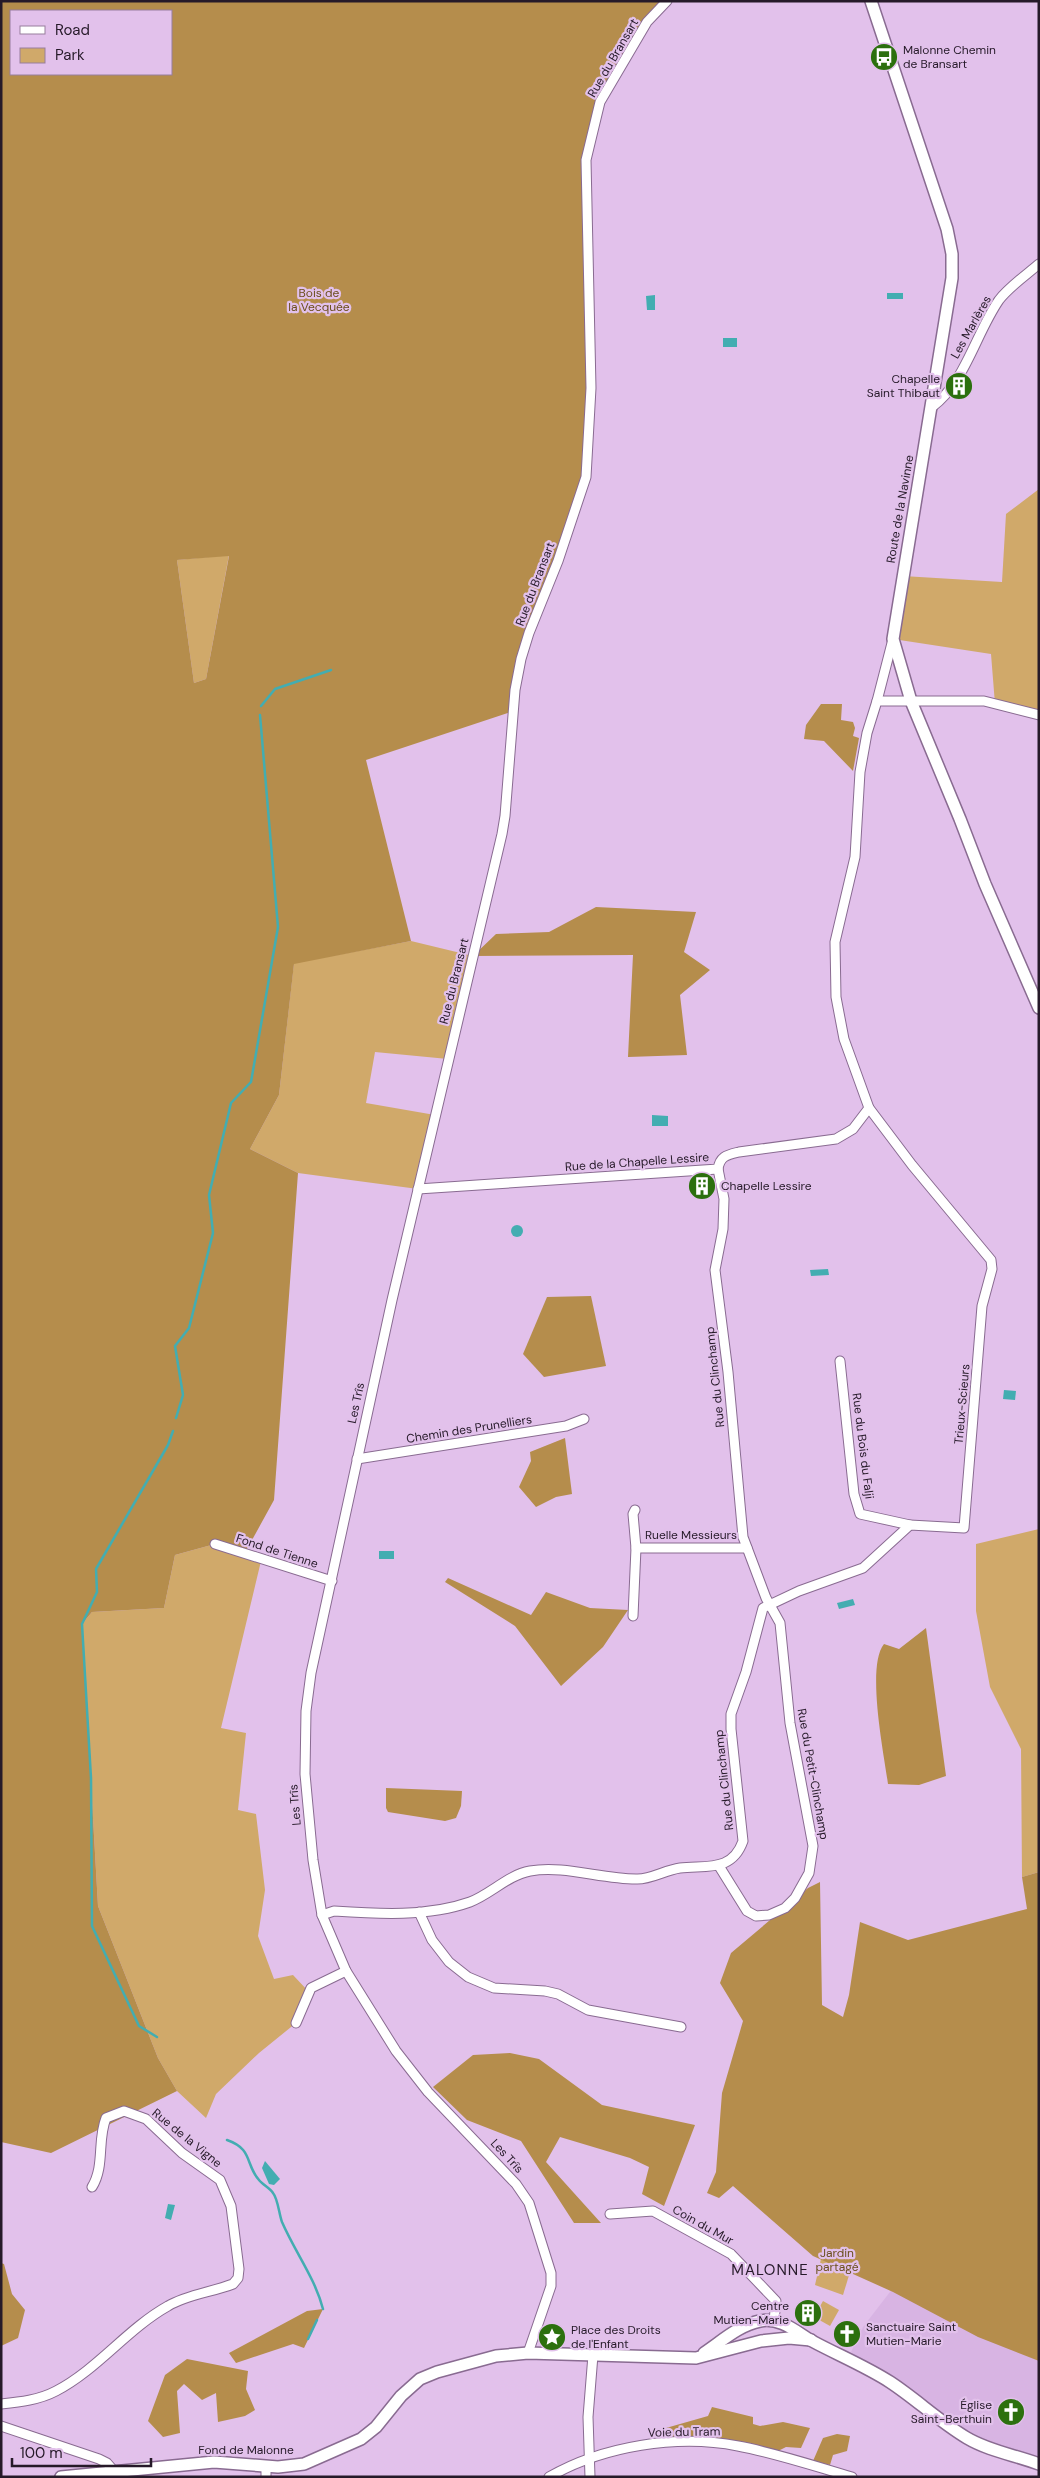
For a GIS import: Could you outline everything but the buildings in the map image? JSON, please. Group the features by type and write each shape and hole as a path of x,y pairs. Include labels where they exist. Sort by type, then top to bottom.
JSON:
{"street":[{"name":"Rue du Bransart","path":"418,1189 505,816 515,690 521,659 529,633 558,560 586,477 591,388 586,160 600,102 647,22 667,1"},
{"name":"Route de la Navinne","path":"871,1 913,121 951,247 952,278 893,639 911,701 985,884 1039,1008"},
{"name":"Les Marlères","path":"932,407 941,400 968,360 1000,300 1039,264"},
{"path":"869,1108 844,1039 836,997 835,942 855,857 860,772 865,743 893,639"},
{"path":"877,702 984,701 1039,715"},
{"name":"Rue de la Chapelle Lessire","path":"418,1189 718,1169 719,1161 724,1156 739,1152 836,1138 854,1128 869,1108"},
{"name":"Trieux-Scieurs","path":"869,1108 912,1165 991,1260 992,1269 982,1306 964,1528 910,1525"},
{"name":"Rue du Clinchamp","path":"718,1169 724,1198 723,1229 715,1270 728,1372 743,1538 766,1598 771,1605 763,1608 746,1672 731,1714 731,1730 743,1841 739,1852 719,1866"},
{"name":"Les Trîs","path":"418,1189 311,1673 304,1750 313,1860 322,1915 346,1971 396,2051 417,2078 504,2170 529,2203 551,2273 551,2286 528,2353"},
{"name":"Rue du Bois du Falji","path":"840,1360 854,1494 860,1514 910,1525"},
{"name":"Chemin des Prunelliers","path":"357,1459 566,1426 584,1419"},
{"name":"Ruelle Messieurs","path":"633,1616 636,1548 633,1514 635,1510"},
{"path":"771,1605 799,1591 863,1568 910,1525"},
{"name":"Fond de Tienne","path":"215,1544 332,1581"},
{"name":"Ruelle Messieurs","path":"636,1548 747,1548"},
{"name":"Rue du Petit-Clinchamp","path":"719,1866 742,1907 756,1916 777,1913 785,1908 795,1898 809,1874 813,1846 790,1722 780,1623 771,1605"},
{"path":"322,1915 334,1911 419,1912 469,1902 520,1873 544,1869 602,1878 639,1880 678,1868 719,1866"},
{"path":"419,1912 432,1940 450,1962 468,1977 494,1988 552,1993 588,2010 681,2027"},
{"path":"296,2023 311,1988 346,1971"},
{"name":"Rue de la Vigne","path":"1,2404 26,2402 56,2391 90,2368 131,2330 169,2305 233,2284 238,2278 239,2269 231,2206 220,2180 182,2153 146,2119 124,2111 106,2118 103,2125 100,2167 92,2187"},
{"name":"Coin du Mur","path":"610,2214 653,2211 731,2254 776,2301 774,2321"},
{"path":"696,2358 737,2330 760,2321 774,2321"},
{"name":"Fond de Malonne","path":"774,2321 792,2327 811,2340 867,2368 892,2383 967,2438 980,2445 1039,2464"},
{"name":"Fond de Malonne","path":"61,2477 214,2462 266,2472 304,2464 361,2440 376,2427 401,2396 420,2379 437,2372 496,2356 528,2353 696,2358 761,2341 789,2338 811,2340"},
{"path":"590,2477 588,2458 593,2355"},
{"path":"1,2426 99,2459 107,2463 114,2471"},
{"name":"Voie du Tram","path":"549,2477 605,2452 646,2445 709,2442 754,2449 852,2477"}],"shaded area":[{"path":"887,293 903,293 903,299 887,299"},
{"path":"655,295 655,310 647,310 646,296"},
{"path":"723,338 737,338 737,347 723,347"},
{"path":"652,1115 668,1116 668,1126 652,1126"},
{"path":"517,1225 523,1231 517,1237 511,1231"},
{"path":"828,1269 829,1275 811,1276 810,1270"},
{"path":"1004,1390 1016,1391 1015,1400 1003,1399"},
{"path":"379,1551 394,1551 394,1559 379,1559"},
{"path":"853,1599 855,1605 839,1609 837,1603"},
{"path":"265,2161 280,2179 274,2185 269,2184 262,2168"},
{"path":"168,2204 175,2205 171,2220 165,2218"},
{"path":"893,2288 1039,2356 1039,2459 998,2447 954,2423 851,2352 863,2327"}],"green space":[{"name":"Bois de la Vecquée","path":"1,1 667,1 656,13 600,102 586,160 589,303 586,477 529,633 511,712 366,760 411,941 294,964 279,1095 250,1149 298,1173 274,1500 246,1551 215,1544 175,1555 164,1608 92,1612 82,1624 98,1906 158,2058 177,2091 51,2153 1,2142","holes":["229,556 206,679 194,683 177,560"]},
{"path":"1039,489 1039,715 995,704 991,654 893,639 903,576 1002,582 1006,514"},
{"path":"229,555 206,679 194,683 177,560"},
{"path":"821,704 842,704 841,720 853,722 855,728 853,736 859,738 853,771 824,741 804,739 806,725"},
{"path":"596,907 696,912 684,952 710,970 680,995 687,1055 628,1057 633,955 473,956 496,934 549,932"},
{"path":"411,941 473,956 448,1059 375,1052 366,1103 435,1115 418,1189 298,1173 250,1149 279,1095 294,963"},
{"path":"591,1296 606,1366 544,1377 523,1354 547,1297"},
{"path":"565,1438 572,1494 556,1497 536,1507 519,1487 531,1461 530,1452"},
{"path":"1039,1529 1039,1872 1022,1877 1021,1749 990,1687 976,1611 976,1544"},
{"path":"215,1544 261,1561 221,1728 246,1733 238,1810 256,1814 265,1890 258,1936 274,1979 293,1975 309,1992 296,2023 259,2053 216,2094 206,2118 177,2091 158,2058 98,1906 82,1624 92,1612 164,1608 175,1555"},
{"path":"448,1578 531,1615 546,1592 590,1608 628,1610 603,1647 561,1686 515,1626 445,1582"},
{"path":"926,1628 946,1776 919,1785 888,1784 876,1690 876,1671 879,1655 884,1644 899,1649"},
{"path":"386,1788 462,1791 461,1806 456,1818 445,1821 388,1812 386,1808"},
{"path":"1039,1872 1039,2361 978,2337 893,2292 813,2256 733,2186 719,2198 707,2193 716,2172 722,2093 743,2021 720,1983 731,1953 808,1888 820,1882 822,2005 843,2017 849,1995 860,1922 908,1940 1027,1909 1022,1877"},
{"path":"510,2053 539,2059 602,2105 695,2125 664,2206 642,2194 649,2167 630,2158 560,2137 546,2162 601,2223 574,2223 521,2141 467,2120 433,2087 473,2055"},
{"name":"Jardin partagé","path":"826,2237 858,2246 843,2295 815,2285"},
{"path":"1,2263 4,2264 12,2294 25,2310 18,2338 1,2346"},
{"path":"823,2301 839,2310 830,2326 814,2317"},
{"path":"323,2309 304,2348 293,2344 236,2363 229,2353 307,2311"},
{"path":"187,2359 248,2371 246,2389 255,2410 245,2416 218,2422 216,2393 202,2400 184,2384 177,2391 180,2433 163,2437 148,2421 165,2375"},
{"path":"712,2407 753,2417 753,2424 760,2426 783,2422 810,2428 801,2448 786,2447 776,2452 711,2437 663,2438 666,2428 708,2416"},
{"path":"837,2434 850,2436 847,2451 833,2455 830,2465 813,2461 823,2438"}],"waterway":[{"path":"261,706 275,689 331,670"},
{"path":"176,1418 183,1395 175,1346 189,1328 213,1233 209,1195 231,1103 251,1082 278,927 260,715"},
{"path":"157,2037 139,2026 92,1926 91,1778 82,1624 97,1592 96,1569 168,1445 173,1431"},
{"path":"227,2140 245,2152 255,2174 275,2196 282,2222 310,2276 323,2309"},
{"path":"308,2339 317,2320"}],"place":[{"name":"Malonne Chemin de Bransart","path":"884,57"},
{"name":"Chapelle Saint Thibaut","path":"959,386"},
{"name":"Chapelle Lessire","path":"702,1186"},
{"name":"Centre Mutien-Marie","path":"808,2313"},
{"name":"Sanctuaire Saint Mutien-Marie","path":"847,2334"},
{"name":"Place des Droits de l'Enfant","path":"552,2337"},
{"name":"Église Saint-Berthuin","path":"1011,2412"}],"district":[{"name":"MALONNE","path":"770,2270"}]}
